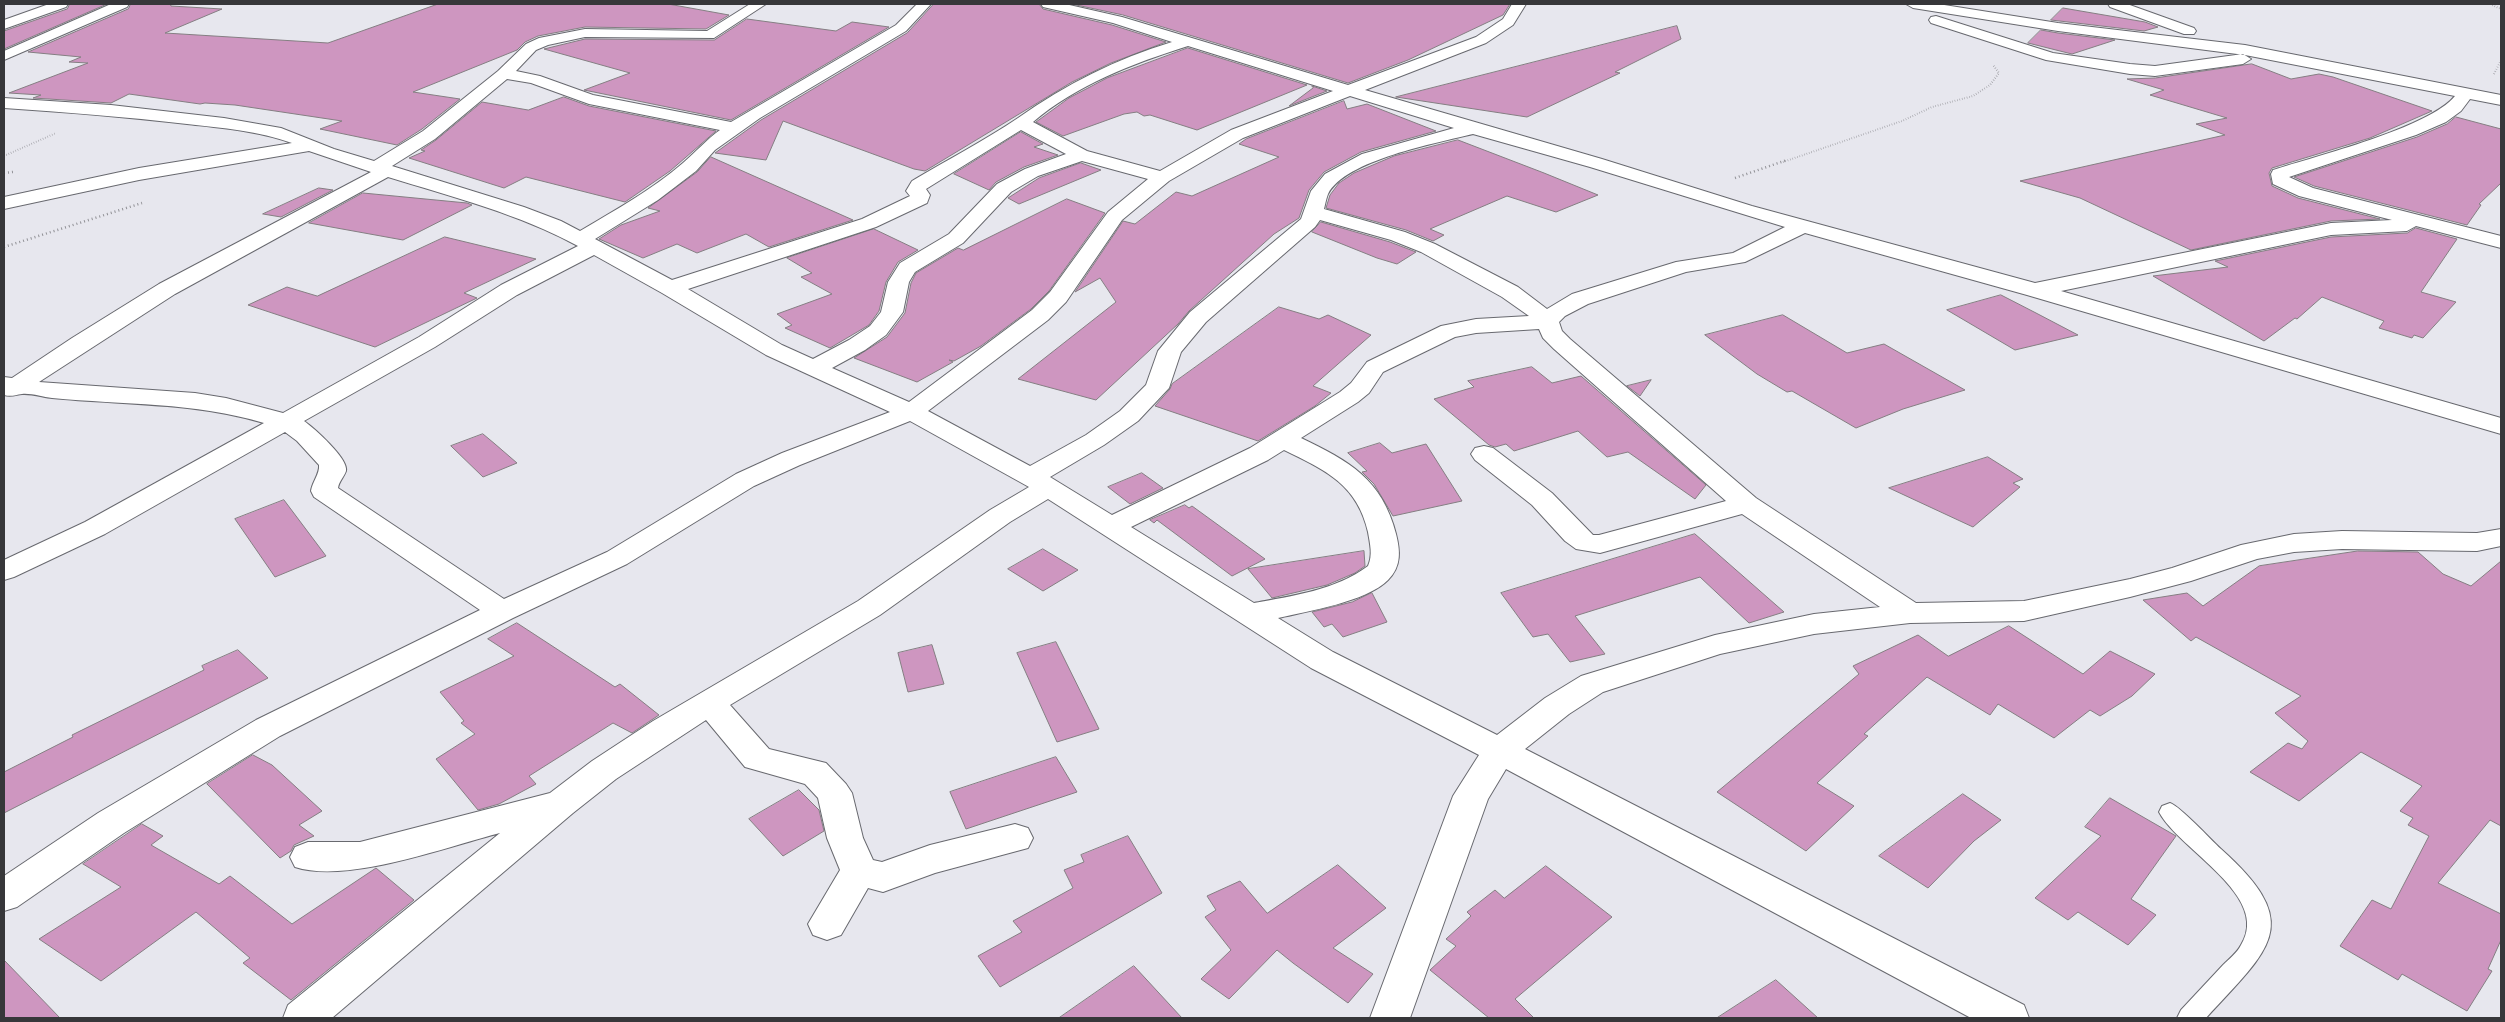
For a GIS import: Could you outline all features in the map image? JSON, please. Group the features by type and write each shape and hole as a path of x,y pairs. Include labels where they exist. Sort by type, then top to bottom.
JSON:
{"street":[{"path":"4,25 61,4"},
{"path":"4,56 122,4"},
{"path":"8,388 167,289 383,168 429,135 504,74 531,47 544,41 591,33 709,35 718,32 759,4"},
{"path":"4,571 94,528 427,342 508,290 588,243 690,167 709,146 814,77 895,32 924,4"},
{"path":"1048,4 1186,42 1802,226 2035,290 2501,426"},
{"path":"1074,10 1091,4"},
{"path":"4,896 111,823 268,728 502,610 571,581 617,558 745,480 791,459 911,412 1040,315 1058,296 1103,230 1115,216 1162,177 1237,134 1487,37 1508,22 1519,4"},
{"path":"1915,4 2058,27 2245,50"},
{"path":"1915,4 1921,12 1934,20 2051,57 2130,69 2155,71 2270,56"},
{"path":"2115,4 2245,50 2501,100"},
{"path":"670,288 869,223 897,212 920,199 921,195 915,190 919,186 1024,121 1066,91 1154,52 1186,42"},
{"path":"504,74 534,79 589,99 735,128"},
{"path":"2466,94 2455,107 2440,118 2410,131 2280,174 2280,180 2306,192 2501,242"},
{"path":"4,103 111,110 224,123 275,132 311,146 516,211 554,225 670,288 774,350 812,369 911,412 1040,482 1249,614 1372,687 1500,751 2009,1018"},
{"path":"1024,121 1023,124 1026,126 1081,154 1162,177"},
{"path":"303,1018 560,804 612,765 709,702 869,608 1000,516 1040,482 1129,416 1157,388 1170,351 1198,317 1300,229 1315,213 1320,191 1343,172 1390,150 1474,129"},
{"path":"4,203 139,174 311,146"},
{"path":"812,369 884,326 892,312 897,284 903,273 916,262 948,244 964,231 1006,187 1019,179 1081,154"},
{"path":"1315,213 1390,233 1428,248 1527,303 1548,322 1551,333 1562,344 1746,504 1910,613"},
{"path":"2035,290 2323,231 2381,228 2420,221"},
{"path":"1111,526 1259,454 1349,397 1360,388 1376,366 1449,331 1476,326 1548,322 1557,311 1580,299 1683,266 1738,258 1802,226"},
{"path":"8,388 204,399 232,405 283,421 298,428 332,463 334,470 325,484 324,491 502,610"},
{"path":"1249,614 1324,597 1366,582 1379,572 1385,560 1386,546 1375,507 1358,486 1334,466 1282,439"},
{"path":"1484,454 1542,499 1575,535 1586,543 1600,544 1746,504"},
{"path":"1390,1018 1471,796 1500,751 1557,706 1592,684 1629,670 1715,645 1814,624 1910,613 2024,611 2138,586 2181,575 2251,551 2294,543 2342,540 2477,542 2501,538"},
{"path":"709,702 757,758 801,771 814,772 834,793 845,838 859,871"},
{"path":"308,857 360,856 560,804"},
{"path":"859,871 883,877 930,860 1015,838"},
{"path":"827,924 859,871"}],"lane":[{"path":"2170,812 2185,830 2239,879 2256,904 2260,929 2251,952 2190,1018"}],"path":[{"path":"2490,4 2501,9"},
{"path":"1695,194 1902,120 1932,107 1973,96 1990,85 1999,73 1986,57 1954,32 1954,27"}],"building":[{"path":"70,4 107,4 4,49 4,31 67,9"},
{"path":"131,4 170,4 171,6 222,9 165,33 328,43 438,4 668,4 729,15 706,29 585,27 538,36 525,42 517,50 413,92 460,99 422,129 397,145 320,129 342,121 235,105 200,104 129,94 111,103 33,98 41,95 9,93 88,63 69,62 81,57 28,52 128,9"},
{"path":"934,4 1039,4 1043,9 1112,25 1166,42 1111,63 1072,82 925,171 914,169 783,121 766,160 715,153 761,120 907,33"},
{"path":"1072,4 1510,4 1503,15 1408,60 1348,83 1123,15"},
{"path":"2063,8 2145,22 2158,27 2144,31 2051,20"},
{"path":"747,19 836,31 852,22 889,27 731,120 584,90 630,73 544,49 585,39 714,40"},
{"path":"1677,26 1681,39 1615,72 1620,73 1527,117 1396,97"},
{"path":"2041,30 2115,40 2072,54 2028,43"},
{"path":"1188,48 1307,85 1197,130 1150,115 1144,116 1137,112 1124,114 1063,136 1036,122 1069,98 1107,78"},
{"path":"2252,64 2291,79 2319,74 2333,77 2432,111 2370,138 2272,168 2269,173 2272,186 2298,198 2380,219 2331,221 2191,250 2080,198 2020,181 2225,135 2196,124 2227,118 2150,95 2164,90 2127,79 2155,78"},
{"path":"1312,86 1327,91 1289,106 1313,88"},
{"path":"564,97 589,106 716,131 670,171 625,202 526,177 504,188 409,158 425,151 421,150 482,102 528,110"},
{"path":"1344,101 1347,109 1367,104 1436,131 1361,152 1324,172 1309,190 1299,218 1274,234 1189,311 1178,324 1096,400 1018,379 1116,302 1100,278 1075,292 1123,221 1135,224 1176,192 1192,196 1279,157 1239,144 1246,139"},
{"path":"2456,117 2501,129 2501,183 2479,204 2481,205 2467,225 2314,186 2294,177 2417,137 2447,124"},
{"path":"1021,132 1043,144 1034,147 1058,155 1024,167 996,182 989,190 954,174"},
{"path":"1458,140 1598,195 1556,212 1507,196 1430,229 1444,235 1433,241 1406,230 1326,208 1330,195 1339,183 1354,173 1394,156"},
{"path":"711,157 853,220 769,247 746,234 697,253 677,244 643,258 599,239 621,225 660,211 648,208 697,172"},
{"path":"1081,163 1101,170 1019,204 1008,198 1039,178"},
{"path":"319,188 333,190 281,217 263,214"},
{"path":"363,193 472,205 403,240 309,223"},
{"path":"1067,199 1105,213 1049,291 1031,309 981,346 954,361 949,360 953,362 917,382 854,358 887,337 905,313 911,283 916,273 958,248 963,250"},
{"path":"1321,222 1390,242 1416,252 1397,264 1377,258 1312,232"},
{"path":"2416,228 2457,239 2421,292 2456,302 2423,338 2414,335 2412,338 2379,328 2384,321 2322,297 2297,319 2295,318 2264,341 2153,276 2228,267 2215,261 2331,237 2407,233"},
{"path":"874,229 918,250 898,262 886,282 879,311 869,325 830,348 785,328 792,325 777,314 832,294 801,277 812,273 787,258"},
{"path":"445,237 536,259 464,293 477,298 375,347 248,305 287,287 317,296"},
{"path":"2001,295 2078,335 2015,350 1947,310"},
{"path":"1279,307 1319,319 1328,315 1371,335 1313,386 1331,393 1315,406 1258,441 1155,406 1172,384"},
{"path":"1783,315 1847,353 1884,344 1965,390 1903,409 1856,428 1792,391 1787,392 1757,374 1705,335"},
{"path":"1532,367 1552,383 1581,376 1706,485 1695,499 1628,452 1607,457 1578,431 1514,451 1506,444 1495,447 1489,445 1434,399 1474,387 1468,381"},
{"path":"1651,380 1640,396 1627,386"},
{"path":"483,434 517,463 483,477 451,446"},
{"path":"1380,443 1392,453 1426,444 1462,501 1393,516 1374,484 1362,472 1367,471 1348,453"},
{"path":"1988,457 2023,479 2013,483 2020,487 1973,527 1889,488"},
{"path":"1142,473 1163,488 1130,504 1108,487"},
{"path":"284,500 326,556 275,577 235,519"},
{"path":"1185,505 1189,508 1192,506 1265,559 1232,576 1157,520 1154,523 1150,520"},
{"path":"1695,534 1784,612 1749,623 1700,577 1575,616 1605,654 1570,662 1548,634 1533,637 1501,593"},
{"path":"1043,549 1078,570 1043,591 1008,569"},
{"path":"1364,551 1365,566 1355,573 1327,585 1272,598 1248,569"},
{"path":"2358,551 2418,552 2443,574 2471,586 2501,561 2501,826 2490,820 2438,883 2501,914 2501,940 2488,969 2492,971 2467,1011 2402,974 2398,980 2340,946 2372,900 2391,909 2429,836 2408,825 2413,818 2400,811 2422,786 2361,752 2299,801 2250,772 2288,743 2302,749 2308,741 2275,713 2301,696 2196,637 2191,641 2143,600 2187,593 2203,606 2259,566"},
{"path":"1372,593 1387,622 1343,637 1332,624 1324,627 1312,612 1352,602"},
{"path":"517,623 615,687 620,684 659,715 632,733 613,723 529,776 536,784 499,804 478,810 436,759 475,734 461,723 464,721 440,692 514,656 488,639"},
{"path":"2009,626 2083,674 2110,651 2155,674 2132,696 2100,716 2090,710 2054,738 1998,704 1990,715 1927,677 1864,734 1868,736 1817,783 1854,806 1806,851 1717,792 1859,674 1853,666 1918,635 1948,656"},
{"path":"1056,642 1099,729 1057,742 1017,653"},
{"path":"932,645 944,684 908,692 898,653"},
{"path":"238,650 268,678 4,813 4,772 73,737 72,735 204,670 202,666"},
{"path":"253,755 272,765 322,811 299,825 314,836 294,845 291,851 280,858 207,784"},
{"path":"1056,757 1077,792 966,829 950,792"},
{"path":"799,790 819,810 824,831 783,856 749,819"},
{"path":"1963,794 2001,820 1974,841 1928,888 1879,856"},
{"path":"2110,798 2176,836 2131,899 2156,915 2128,945 2078,912 2068,920 2035,898 2101,836 2085,827"},
{"path":"142,824 163,836 151,845 219,884 230,876 292,924 376,868 414,900 291,1000 243,963 250,958 196,912 101,981 39,939 121,887 83,864"},
{"path":"1128,836 1162,893 1000,987 978,956 1022,932 1013,921 1073,888 1064,870 1084,862 1081,855"},
{"path":"1338,865 1386,908 1333,948 1373,974 1348,1003 1277,950 1229,999 1201,979 1231,950 1205,917 1216,910 1207,896 1240,881 1267,913"},
{"path":"1546,866 1612,917 1515,999 1534,1018 1489,1018 1430,970 1456,946 1446,939 1471,916 1467,912 1495,890 1504,898"},
{"path":"4,960 60,1018 4,1018"},
{"path":"1134,966 1182,1018 1059,1018"},
{"path":"1776,980 1818,1018 1717,1018"}]}
